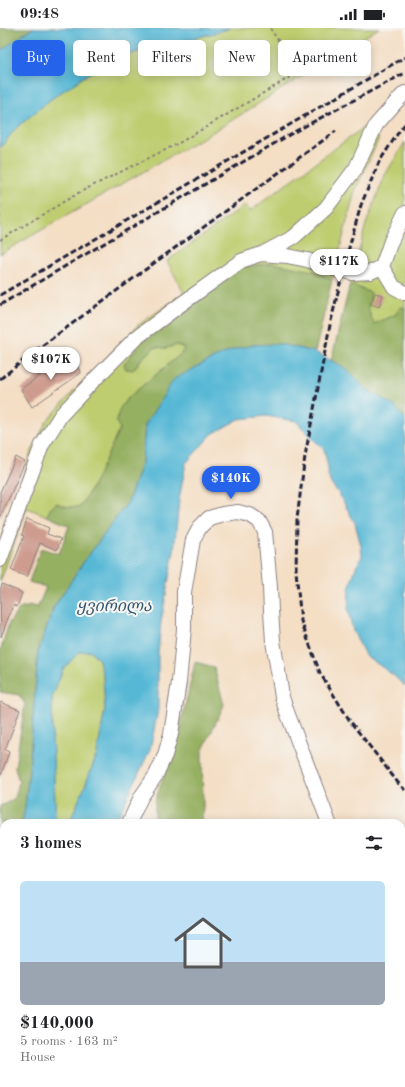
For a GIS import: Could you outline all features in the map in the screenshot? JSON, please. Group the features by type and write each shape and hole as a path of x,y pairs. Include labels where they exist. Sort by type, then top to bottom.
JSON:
{"street":[{"path":"0,560 42,445 61,415 136,338 241,261 261,254 294,237 326,208 356,168 376,125 405,93"},
{"path":"261,254 287,256 307,260 353,273 371,272 382,267 391,242 405,213"},
{"path":"382,267 394,287 405,292"},
{"path":"131,819 141,797 156,775 165,755 171,734 179,682 184,630 184,592 193,540 200,527 209,518 238,512 250,515 259,522 265,532 273,641 282,697 327,819"}],"path":[{"path":"0,240 80,192 179,143 297,73 292,62 270,28"}],"green space":[{"path":"0,28 34,28 15,40 12,40 12,42 0,51"},
{"path":"230,28 379,28 360,40 278,40 278,76 302,76 218,129 0,254 0,148 16,128 51,99 85,76 130,76 130,55 134,53 138,52 138,76 206,76 206,40 187,40"},
{"path":"364,127 379,138 355,191 332,280 313,271 173,317 142,358 155,347 166,348 177,345 185,348 182,353 129,397 116,422 120,428 111,449 97,478 80,507 68,507 56,503 50,509 47,516 27,508 0,582 0,545 31,453 46,422 137,326 184,293 167,261 245,205 250,211"},
{"path":"405,142 405,308 401,307 395,315 374,324 368,309 371,293 350,284 366,224 385,175"},
{"path":"273,263 313,271 332,280 315,352 280,344 253,345 232,350 212,359 145,425 142,462 128,502 83,563 54,607 38,652 29,771 23,819 0,819 0,806 15,798 19,782 15,767 25,704 19,695 0,692 0,652 9,623 19,609 31,606 38,607 46,587 29,582 41,548 59,554 69,526 47,516 50,509 56,503 68,507 80,507 94,484 120,428 116,422 120,408 129,397 182,353 184,348 177,345 166,348 155,347 141,359 133,370 126,369 124,364 147,336 243,267"},
{"path":"350,284 371,293 368,309 374,324 395,315 401,307 405,308 405,419 394,406 366,389 345,368 331,361"},
{"path":"91,651 99,660 103,676 105,709 97,754 71,819 56,819 52,698 63,669 79,652"},
{"path":"195,662 214,667 224,705 202,752 203,808 202,819 155,819 155,802 184,711"}],"water":[{"path":"34,28 230,28 187,40 138,40 138,52 130,55 130,40 73,40 73,76 85,76 51,99 16,128 0,148 0,51 12,42 12,76 65,76 65,40 15,40"},
{"name":"ყვირილა","path":"280,344 315,352 345,368 366,389 394,406 405,419 405,686 393,675 365,655 353,631 348,610 349,589 356,567 362,556 361,546 355,523 339,494 331,484 324,449 296,421 266,416 239,419 212,434 186,463 179,500 174,551 161,622 158,653 158,710 150,750 117,819 71,819 97,754 105,709 103,676 99,660 91,651 79,652 63,669 52,698 56,819 23,819 29,771 38,652 54,607 83,563 128,502 142,462 145,425 174,379 232,350 253,345"}],"building":[{"path":"375,293 383,295 379,307 371,304"},
{"path":"70,354 81,373 32,407 21,389"},
{"path":"16,457 25,462 0,518 0,492"},
{"path":"27,519 49,528 47,534 61,539 57,550 40,543 27,577 11,570 24,536 22,535"},
{"path":"2,584 22,593 17,607 13,605 1,637 0,590"},
{"path":"0,702 20,710 5,750 9,752 1,775 0,775"}],"railway":[{"path":"0,295 405,57"},
{"path":"0,305 294,132 405,73"},
{"path":"405,124 379,162 361,205 347,255 330,325 305,456 297,519 296,571 301,621 320,673 350,721 405,790"},
{"path":"0,379 35,351 336,131"}]}
